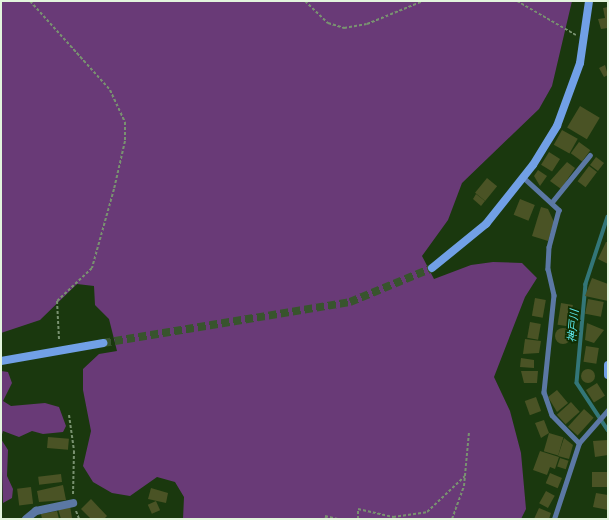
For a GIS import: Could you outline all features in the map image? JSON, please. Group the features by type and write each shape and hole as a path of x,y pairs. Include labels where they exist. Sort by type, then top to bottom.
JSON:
{"street":[{"path":"432,268 486,224 523,177 568,105 584,40 589,1"},
{"path":"1,361 103,343"},
{"path":"608,365 608,374"},
{"path":"26,519 36,511 73,503"}],"lane":[{"path":"552,202 590,155"},
{"path":"523,177 552,202 560,214 549,247 548,269 554,295 544,392 552,415 579,443"},
{"path":"554,519 579,443 608,410"}],"path":[{"path":"30,1 110,90 125,122 125,141 114,189 92,268 57,301 59,339"},
{"path":"305,1 328,24 344,28 367,24 423,1"},
{"path":"517,1 584,40"},
{"path":"69,415 74,451 73,503"},
{"path":"452,519 465,476 469,432"},
{"path":"358,519 358,508 393,517 427,512 465,476"},
{"path":"327,519 325,516 338,519"}],"shaded area":[{"path":"1,1 572,1 552,86 539,109 462,183 448,220 422,256 434,279 471,265 493,262 522,263 537,278 525,297 494,377 510,411 521,453 526,509 521,519 183,519 184,497 175,482 157,477 130,496 112,493 93,482 83,466 91,431 83,390 83,369 99,354 117,351 109,319 95,305 94,286 77,284 40,320 1,333"},
{"path":"1,371 8,372 12,383 3,401 11,406 45,403 59,407 66,426 63,432 43,434 32,431 19,437 3,431 1,438"},
{"path":"1,439 8,450 7,476 13,489 12,498 3,503"}],"building":[{"path":"608,7 608,28 601,29 598,19 605,18 603,8"},
{"path":"605,65 608,75 604,77 599,68"},
{"path":"580,106 600,118 587,139 567,127"},
{"path":"562,130 578,139 570,154 554,145"},
{"path":"579,142 590,150 582,162 571,153"},
{"path":"549,152 560,159 552,172 541,165"},
{"path":"596,157 604,163 598,171 590,165"},
{"path":"567,162 575,168 561,189 550,181"},
{"path":"589,166 597,172 586,187 578,181"},
{"path":"538,170 547,176 540,186 534,176"},
{"path":"487,178 497,186 485,201 475,193"},
{"path":"476,194 485,201 481,206 473,199"},
{"path":"520,199 535,205 528,221 514,215"},
{"path":"541,207 548,209 554,222 548,241 532,236"},
{"path":"606,242 608,242 608,264 598,259"},
{"path":"592,278 608,284 608,301 585,296"},
{"path":"535,298 546,300 543,318 532,316"},
{"path":"588,299 604,302 601,317 585,314"},
{"path":"561,303 573,305 569,327 558,325"},
{"path":"530,322 541,324 538,340 527,338"},
{"path":"587,323 604,330 594,343 585,340"},
{"path":"563,328 569,330 571,336 569,342 563,344 557,342 555,336 557,330"},
{"path":"525,339 541,341 539,353 523,354"},
{"path":"586,346 599,348 596,364 583,362"},
{"path":"521,358 534,360 534,368 520,367"},
{"path":"585,369 591,369 595,373 595,379 591,383 585,383 581,379 581,373"},
{"path":"521,371 538,371 537,383 524,383"},
{"path":"597,383 605,396 594,403 586,390"},
{"path":"557,390 568,403 557,412 548,397"},
{"path":"536,397 541,411 530,415 525,401"},
{"path":"571,402 580,412 566,424 557,415"},
{"path":"584,409 594,418 578,436 568,427"},
{"path":"544,420 549,433 541,438 535,423"},
{"path":"549,433 563,437 558,455 544,451"},
{"path":"48,437 69,439 68,450 47,448"},
{"path":"564,438 573,445 569,459 558,456"},
{"path":"608,440 608,455 595,457 593,441"},
{"path":"540,451 559,457 555,469 550,467 547,475 533,470"},
{"path":"560,458 569,461 566,469 557,467"},
{"path":"592,472 608,472 608,487 592,487"},
{"path":"550,473 562,478 558,488 546,483"},
{"path":"61,474 62,482 39,485 38,477"},
{"path":"63,485 66,500 39,502 37,491"},
{"path":"31,487 33,504 19,506 17,489"},
{"path":"151,488 168,493 166,503 148,499"},
{"path":"546,491 555,496 548,508 539,503"},
{"path":"596,493 608,495 608,510 593,507"},
{"path":"91,499 107,516 104,519 91,519 81,509"},
{"path":"156,501 160,510 152,514 148,505"},
{"path":"70,506 72,518 61,519 58,509"},
{"path":"539,508 551,513 549,519 534,519"},
{"path":"57,511 59,519 42,519 41,514"}],"waterway":[{"name":"神戸川","path":"608,217 586,284 577,383 608,430"}],"tunnel":[{"path":"103,343 350,302 432,268"}]}
